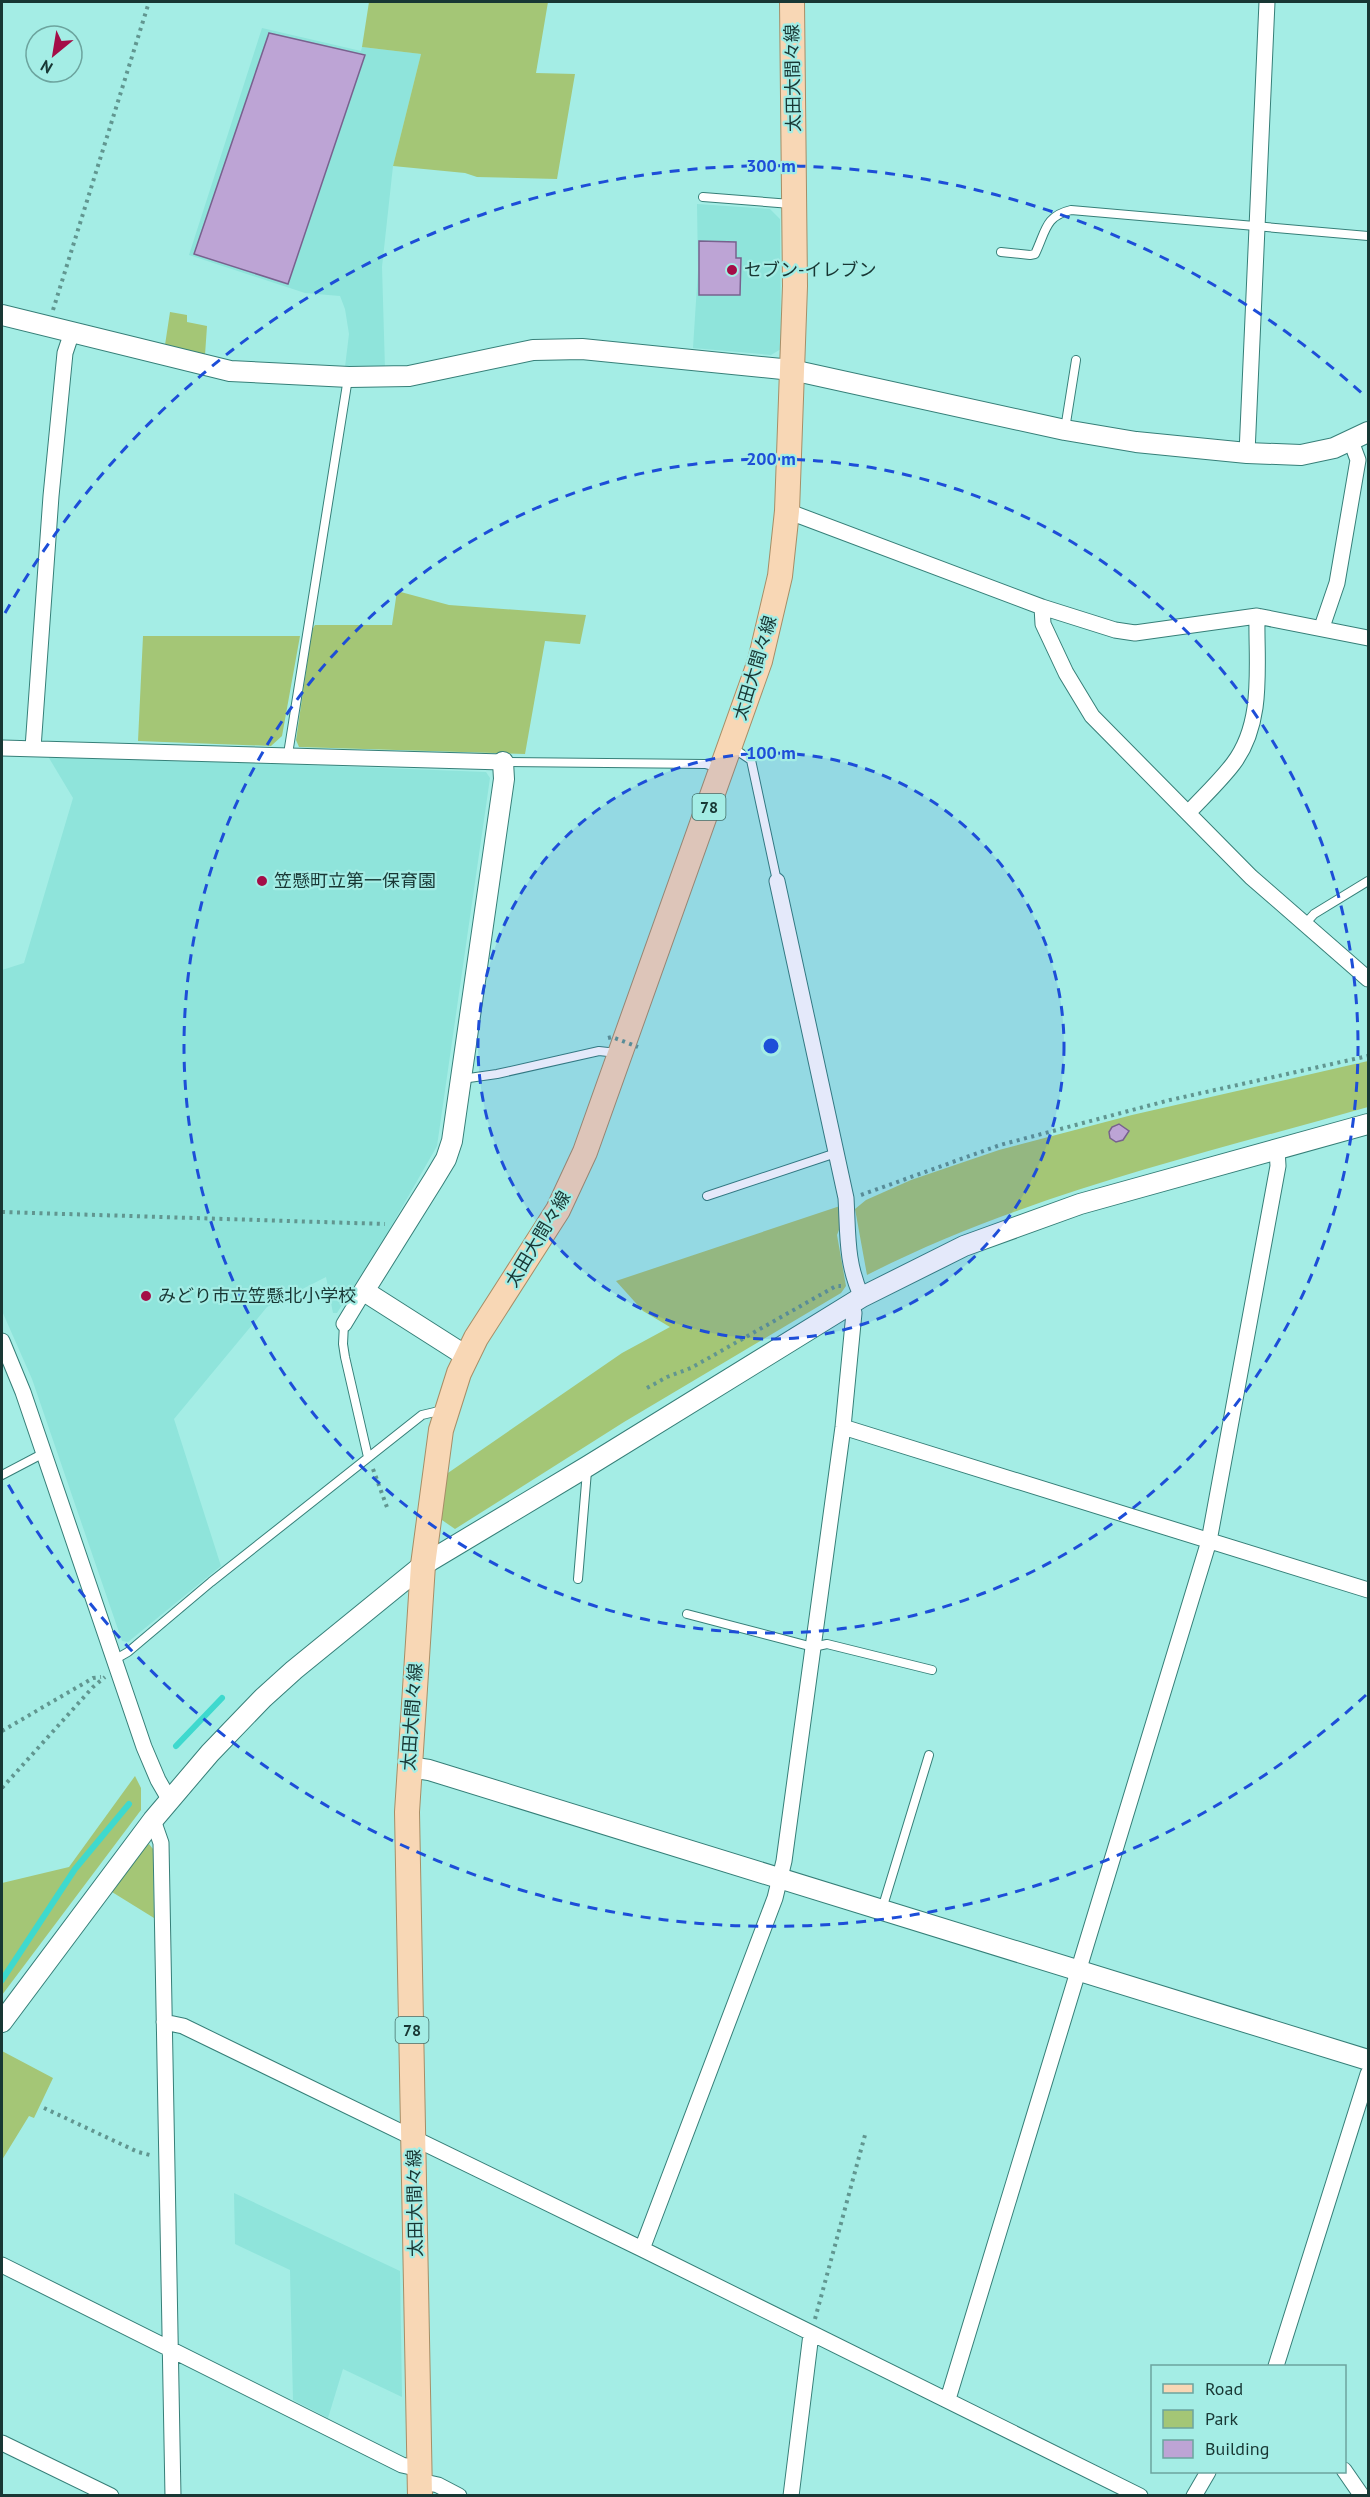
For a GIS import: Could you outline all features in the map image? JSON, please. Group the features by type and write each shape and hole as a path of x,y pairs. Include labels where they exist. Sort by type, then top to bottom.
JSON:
{"main road":[{"name":"太田大間々線","path":"420,2482 408,1824 409,1767 423,1564 436,1457 446,1410 466,1356 558,1210 585,1152 760,661 770,623 780,576 787,512 795,286 792,2"}],"street":[{"path":"1247,453 1267,2"},
{"path":"2,315 230,371 349,377 409,376 532,350 569,348 792,370 1065,430 1136,442 1247,453 1300,455 1317,453 1360,436 1337,583 1322,627"},
{"path":"33,748 51,496 65,353 72,332"},
{"path":"787,512 1042,607 1115,630 1135,633 1257,616 1322,627 1368,638"},
{"path":"1042,607 1043,624 1066,673 1092,716 1244,870 1368,980"},
{"path":"1189,812 1233,764 1244,747 1254,720 1257,616"},
{"path":"2,748 288,754 503,762 504,779 452,1141 446,1159 344,1324"},
{"path":"642,2249 775,1898 780,1878 843,1427 854,1313 846,1198 777,881"},
{"path":"2,2022 169,1799 263,1698 423,1564 588,1466 853,1298 964,1246 1080,1204 1368,1124"},
{"path":"948,2399 1209,1541 1278,1166 1277,1149"},
{"path":"364,1292 466,1356"},
{"path":"2,1341 23,1392 151,1767 169,1799"},
{"path":"843,1427 1368,1590"},
{"path":"409,1767 429,1770 1368,2060"},
{"path":"153,1820 161,1843 172,2496"},
{"path":"165,2022 183,2026 642,2249 1140,2496"},
{"path":"1277,2365 1368,2074"},
{"path":"2,2265 402,2465 420,2482 438,2485 459,2496"},
{"path":"791,2496 811,2334"},
{"path":"2,2443 111,2496"},
{"path":"1194,2496 1207,2473"},
{"path":"1346,2473 1362,2496"}],"lane":[{"path":"703,197 794,204"},
{"path":"1001,252 1035,254 1052,217 1071,210 1368,236"},
{"path":"1065,430 1076,360"},
{"path":"288,754 349,377"},
{"path":"503,762 705,764 726,758 740,750 751,760 777,881"},
{"path":"1305,924 1314,914 1368,881"},
{"path":"462,1079 497,1074 622,1046"},
{"path":"707,1196 837,1153"},
{"path":"344,1324 345,1357 368,1457"},
{"path":"116,1666 128,1652 211,1582 422,1415 446,1410"},
{"path":"2,1474 44,1453"},
{"path":"578,1579 588,1466"},
{"path":"687,1614 813,1647 827,1644 932,1670"},
{"path":"882,1910 929,1755"}],"path":[{"path":"48,327 149,2"},
{"path":"846,1198 865,1194 1022,1139 1170,1100 1368,1056"},
{"path":"2,1212 388,1224 392,1219"},
{"path":"647,1388 691,1368 836,1286 842,1286 853,1298"},
{"path":"368,1457 388,1510"},
{"path":"2,1788 101,1677 116,1666"},
{"path":"2,1731 93,1678 101,1677"},
{"path":"44,2108 138,2152 149,2155 167,2155"},
{"path":"811,2334 866,2135"}],"shaded area":[{"path":"262,28 361,51 362,47 421,54 393,166 382,267 385,369 345,367 349,334 345,309 340,296 305,293 189,255"},
{"path":"697,204 770,209 780,219 781,349 771,355 693,348 698,270"},
{"name":"みどり市立笠懸北小学校","path":"50,755 486,772 490,778 437,1146 389,1230 337,1313 333,1313 326,1277 267,1307 174,1419 221,1566 128,1642 122,1641 32,1379 2,1311 2,970 24,963 73,798 49,758"},
{"path":"234,2193 400,2271 402,2397 343,2369 328,2418 293,2400 290,2270 235,2244"}],"green space":[{"path":"369,2 548,2 536,73 575,74 557,179 477,177 465,173 393,166 421,54 362,47"},
{"path":"170,312 187,315 187,322 207,326 205,355 165,345"},
{"path":"397,591 449,605 586,615 580,644 545,641 525,754 299,747 296,740 312,630 315,625 392,625"},
{"path":"143,636 300,636 282,736 271,746 138,741"},
{"path":"1368,1061 1368,1107 1177,1160 1050,1199 927,1247 867,1275 855,1209 866,1200 911,1180 999,1150 1132,1115"},
{"path":"840,1206 842,1222 837,1235 846,1286 841,1293 624,1422 455,1529 439,1518 445,1475 622,1353 670,1327 643,1311 616,1281"},
{"path":"135,1776 141,1788 141,1810 2,1995 2,1883 69,1867"},
{"path":"149,1844 153,1849 154,1918 112,1892"},
{"path":"2,2051 53,2078 34,2118 29,2116 2,2160"}],"building":[{"path":"269,33 365,55 288,284 194,254"},
{"path":"699,241 736,242 736,258 741,258 740,295 699,295"},
{"path":"1119,1124 1129,1131 1123,1140 1116,1142 1110,1138 1109,1132 1112,1127"}],"waterway":[{"path":"176,1746 222,1698"},
{"path":"2,1980 75,1869 129,1804"}],"place":[{"name":"セブン-イレブン","path":"732,270"},
{"name":"笠懸町立第一保育園","path":"262,881"},
{"name":"みどり市立笠懸北小学校","path":"146,1296"}]}
